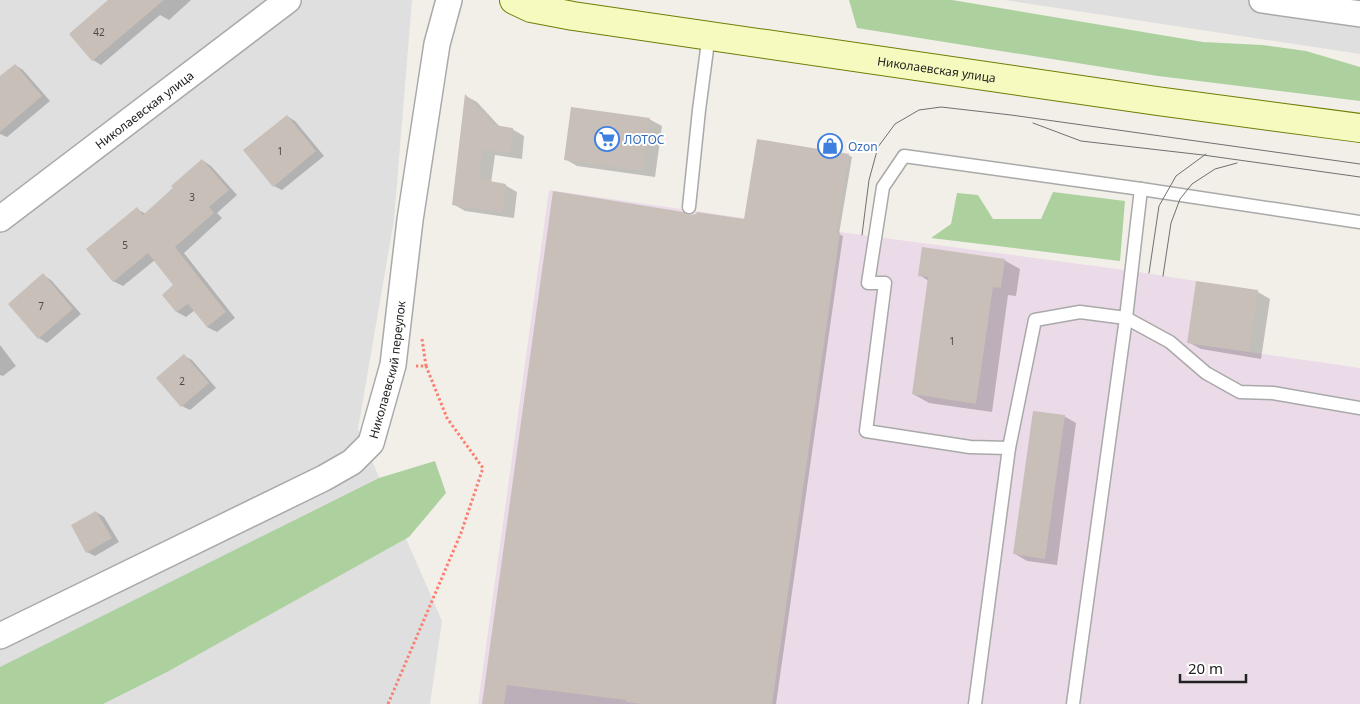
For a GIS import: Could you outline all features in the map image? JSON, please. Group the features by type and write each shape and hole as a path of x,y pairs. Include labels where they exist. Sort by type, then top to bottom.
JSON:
{"main road":[{"name":"Николаевская улица","path":"514,0 531,8 573,16 709,34 1157,101 1360,128"}],"street":[{"name":"Николаевская улица","path":"0,219 288,0"},
{"name":"Николаевский переулок","path":"0,636 324,478 352,462 371,443 393,365 402,279 437,44 449,0"},
{"path":"1262,0 1360,14"}],"lane":[{"path":"689,207 709,34"},
{"path":"1009,448 970,447 866,431 885,283 868,283 883,187 904,156 1360,222"},
{"path":"1073,704 1126,318 1140,189"},
{"path":"975,704 1009,448 1035,320 1080,312 1126,318 1170,342 1206,373 1240,392 1273,393 1360,408"}],"path":[{"path":"388,704 461,533 483,468 447,418 426,366 393,365"}],"shaded area":[{"path":"0,0 412,0 394,220 358,429 442,621 430,704 0,704"},
{"path":"1004,0 1360,0 1360,54"},
{"path":"549,190 1196,281 1187,343 1360,368 1360,704 478,704"}],"green space":[{"path":"849,0 952,0 1203,42 1262,45 1306,51 1360,67 1360,101 1158,76 857,28"},
{"path":"1053,192 1125,201 1120,261 931,238 951,224 957,193 978,195 993,219 1041,219"},
{"path":"435,461 446,493 409,537 167,672 103,704 0,704 0,667 379,478"}],"building":[{"path":"108,0 164,0 92,61 69,34"},
{"path":"15,64 42,96 0,132 0,76"},
{"path":"465,94 494,125 513,128 510,153 483,149 479,179 506,184 502,212 452,205"},
{"name":"ЛОТОС","path":"571,107 650,118 643,171 564,160"},
{"path":"287,115 316,151 273,187 243,150"},
{"path":"757,139 849,154 836,232 840,233 772,704 641,704 626,702 626,700 507,685 504,704 482,704 553,191 683,212 688,215 696,214 697,212 744,219"},
{"path":"202,159 229,190 209,207 214,213 175,247 226,312 207,327 188,304 176,312 162,295 173,285 148,253 113,282 86,249 137,207 143,215 173,188 171,186"},
{"path":"922,247 1005,259 1001,288 993,287 976,404 912,394 928,277 918,276"},
{"path":"43,273 73,309 38,339 8,304"},
{"path":"1196,281 1258,290 1249,352 1187,343"},
{"path":"184,354 209,383 181,407 156,378"},
{"path":"1033,411 1065,415 1045,559 1013,554"},
{"path":"96,511 112,538 86,553 71,525"}],"tram line":[{"path":"862,235 869,180 878,147 895,124 919,110 941,107 1011,115 1360,164"},
{"path":"1033,123 1081,141 1203,155 1360,177"},
{"path":"1149,273 1159,206 1176,176 1206,154"},
{"path":"1163,276 1171,223 1180,199 1192,184 1215,169 1237,163"}],"place":[{"name":"ЛОТОС","path":"607,139"},
{"name":"Ozon","path":"830,146"}]}
